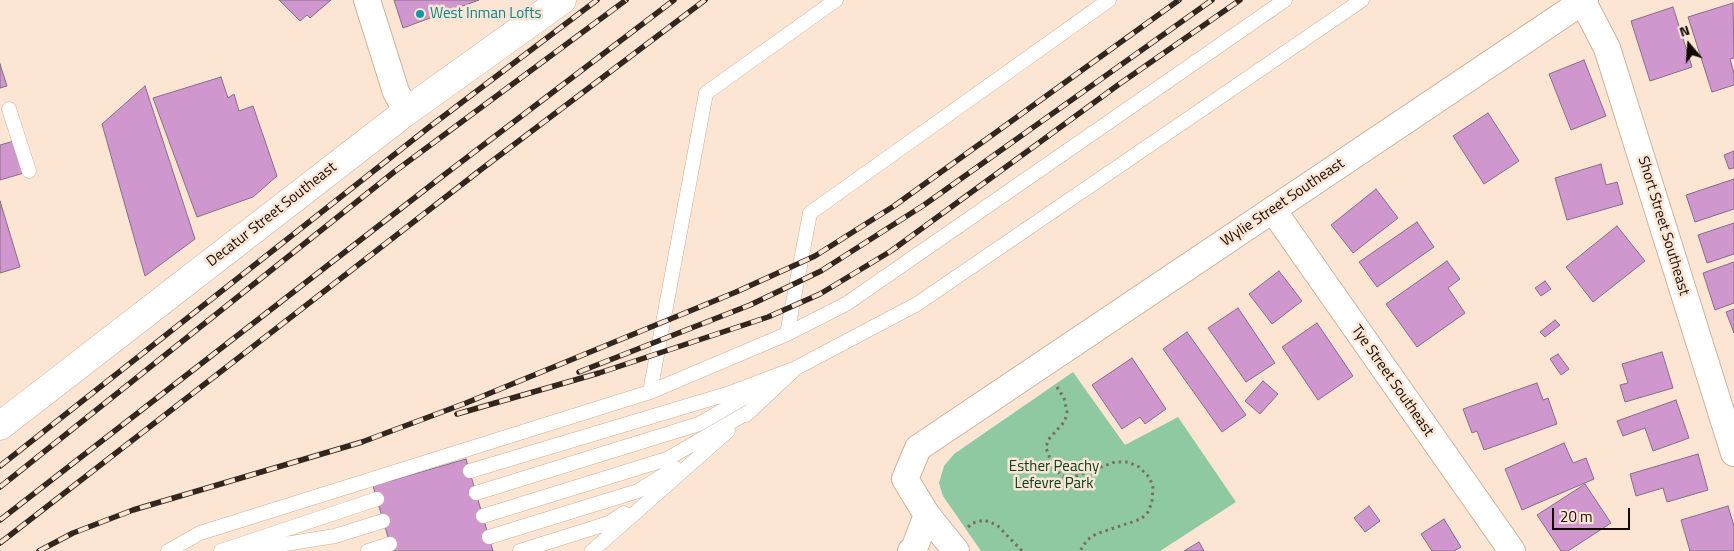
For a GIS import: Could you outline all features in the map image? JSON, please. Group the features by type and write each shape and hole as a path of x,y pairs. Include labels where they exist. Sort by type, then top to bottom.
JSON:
{"main road":[{"name":"Decatur Street Southeast","path":"0,426 407,111 556,5"}],"street":[{"path":"367,0 396,92 407,111"},
{"name":"Wylie Street Southeast","path":"927,515 905,479 918,448 982,407 1584,1"},
{"name":"Short Street Southeast","path":"1584,1 1607,48 1734,453"},
{"name":"Tye Street Southeast","path":"1273,210 1512,551"},
{"path":"911,551 914,548 927,515 959,541"}],"lane":[{"path":"650,392 706,93 836,0"},
{"path":"787,334 810,212 1109,0"},
{"path":"168,551 200,533 650,392 787,334 846,304 1285,0"},
{"path":"476,493 700,424 796,368 917,304 1362,0"},
{"path":"9,109 29,171"},
{"path":"592,551 752,410 796,368"},
{"path":"470,471 727,394 796,368"},
{"path":"483,516 667,459 752,410"},
{"path":"489,537 638,491 708,448"},
{"path":"520,551 609,523 668,483"},
{"path":"221,551 377,499"},
{"path":"586,551 628,519"},
{"path":"241,551 335,536 383,521"},
{"path":"368,551 390,544"}],"path":[{"path":"1052,380 1064,398 1067,412 1064,420 1048,440 1046,448 1054,469 1064,476 1073,477 1115,462 1128,462 1139,467 1149,477 1153,486 1152,502 1148,512 1141,518 1096,534 1087,540 1080,551"},
{"path":"959,541 973,523 984,520 997,525 1022,551"}],"green space":[{"name":"Esther Peachy Lefevre Park","path":"1073,372 1125,445 1178,417 1236,502 1160,551 981,551 943,496 939,483 944,466 954,454"}],"building":[{"path":"279,0 331,0 310,18 307,15 300,21"},
{"name":"West Inman Lofts","path":"394,0 479,0 403,28"},
{"path":"1733,3 1734,58 1730,59 1734,73 1734,85 1712,92 1688,17"},
{"path":"1673,7 1692,67 1650,81 1631,21"},
{"path":"1584,60 1606,116 1571,130 1549,74"},
{"path":"0,64 7,86 0,88"},
{"path":"221,77 228,98 234,94 239,111 253,106 277,176 253,197 197,217 153,98"},
{"path":"145,86 195,239 145,276 102,124"},
{"path":"1488,113 1519,161 1484,184 1453,136"},
{"path":"14,141 24,173 0,180 0,145"},
{"path":"1734,151 1734,168 1729,169 1724,155"},
{"path":"1601,164 1606,185 1617,182 1623,204 1567,220 1555,178"},
{"path":"1734,179 1734,209 1695,222 1686,195"},
{"path":"1376,189 1398,218 1353,253 1331,225"},
{"path":"0,201 20,267 0,273"},
{"path":"1417,222 1434,247 1377,287 1359,262"},
{"path":"1734,223 1734,254 1707,263 1698,235"},
{"path":"1617,226 1645,261 1593,302 1566,267"},
{"path":"1447,261 1460,279 1448,288 1465,313 1417,347 1386,304"},
{"path":"1734,262 1734,303 1715,310 1703,273"},
{"path":"1279,271 1302,301 1272,324 1249,294"},
{"path":"1545,281 1551,289 1541,296 1535,288"},
{"path":"1238,308 1275,363 1246,382 1208,328"},
{"path":"1734,309 1734,333 1726,312"},
{"path":"1555,320 1560,325 1545,337 1540,332"},
{"path":"1317,323 1353,376 1318,400 1282,347"},
{"path":"1187,332 1246,415 1222,432 1163,349"},
{"path":"1662,352 1673,388 1625,402 1620,385 1628,383 1622,364"},
{"path":"1558,354 1569,369 1561,375 1550,359"},
{"path":"1132,358 1166,409 1145,424 1140,417 1122,429 1092,385"},
{"path":"1263,381 1278,394 1260,414 1245,401"},
{"path":"1537,383 1543,400 1548,398 1557,424 1484,450 1477,431 1472,433 1463,409"},
{"path":"1676,400 1689,438 1653,451 1645,428 1623,436 1617,421"},
{"path":"1564,443 1573,463 1586,458 1594,479 1522,510 1505,469"},
{"path":"1698,454 1708,490 1667,502 1663,488 1636,496 1630,474"},
{"path":"466,459 493,551 392,551 373,486"},
{"path":"1585,484 1611,523 1568,551 1561,551 1537,515"},
{"path":"1369,506 1380,521 1365,532 1354,518"},
{"path":"1728,506 1734,526 1734,551 1690,551 1681,520"},
{"path":"1444,519 1461,547 1454,551 1432,551 1421,534"},
{"path":"1199,542 1204,551 1184,551"}],"railway":[{"path":"0,466 428,128 597,0"},
{"path":"0,487 394,172 626,0"},
{"path":"0,520 444,175 674,0"},
{"path":"0,543 483,168 705,0"},
{"path":"39,551 73,533 133,510 362,442 466,403 736,292 815,256 894,206 1179,0"},
{"path":"579,372 750,305 821,271 924,205 1212,0"},
{"path":"457,414 599,373 768,317 820,294 891,251 1118,85 1240,0"}],"place":[{"name":"West Inman Lofts","path":"420,14"}]}
